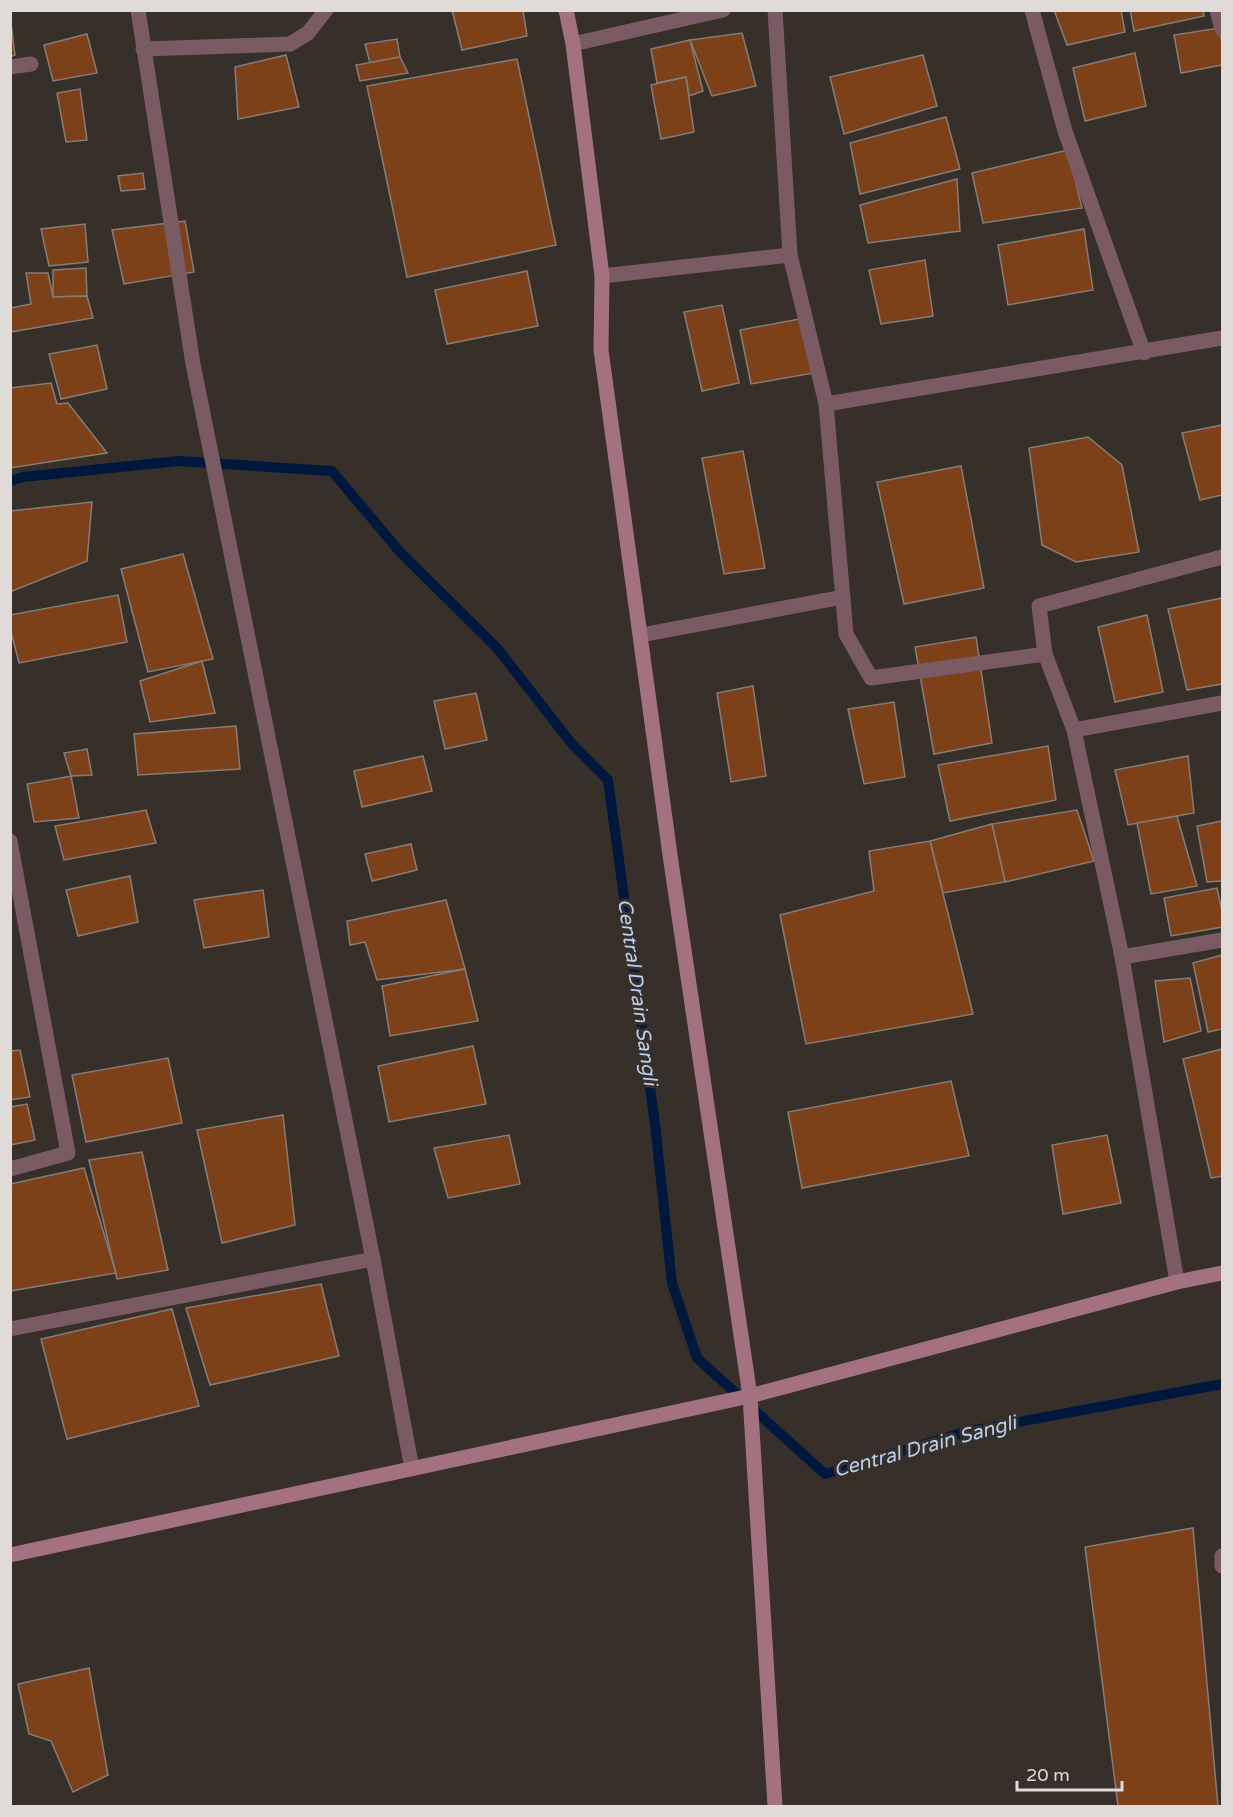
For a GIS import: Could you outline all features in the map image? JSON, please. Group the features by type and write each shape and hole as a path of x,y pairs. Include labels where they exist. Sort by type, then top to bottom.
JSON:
{"main road":[{"path":"566,10 573,44 602,276 602,350 673,874 750,1396 775,1806"},
{"path":"10,1555 750,1396 1177,1282 1222,1273"}],"street":[{"path":"138,10 193,364 373,1259 412,1469"},
{"path":"143,49 290,44 308,33 326,10"},
{"path":"573,44 723,10"},
{"path":"775,10 790,255 826,404 846,634 871,678 1045,654"},
{"path":"1032,10 1065,131 1144,353"},
{"path":"1217,10 1222,29"},
{"path":"10,67 31,64"},
{"path":"602,276 790,255"},
{"path":"826,404 1144,353 1222,338"},
{"path":"1177,1282 1122,957 1074,730 1045,654 1039,606 1222,557"},
{"path":"641,635 843,597"},
{"path":"1074,730 1222,703"},
{"path":"10,841 68,1153 10,1168"},
{"path":"1122,957 1222,940"},
{"path":"10,1329 373,1259"},
{"path":"1222,1556 1222,1566"}],"building":[{"path":"452,10 523,10 527,36 462,50"},
{"path":"1054,10 1121,10 1125,32 1067,45"},
{"path":"1130,10 1203,10 1204,16 1134,31"},
{"path":"10,15 15,55 10,57"},
{"path":"1219,28 1222,65 1181,73 1174,35"},
{"path":"742,33 756,86 712,96 690,40"},
{"path":"87,34 97,73 53,81 44,45"},
{"path":"397,39 400,57 370,63 365,44"},
{"path":"690,40 703,91 689,96 686,77 657,83 651,49"},
{"path":"1135,53 1146,106 1085,121 1073,68"},
{"path":"286,55 299,107 238,119 235,67"},
{"path":"923,55 937,106 844,134 830,77"},
{"path":"400,57 408,73 360,81 356,65"},
{"path":"517,59 556,245 407,277 367,86"},
{"path":"686,77 694,132 661,139 651,85"},
{"path":"80,89 87,140 66,142 57,93"},
{"path":"946,117 960,169 860,194 850,143"},
{"path":"1068,150 1082,208 983,223 972,173"},
{"path":"143,173 145,189 121,191 118,176"},
{"path":"957,179 960,231 868,243 860,205"},
{"path":"185,221 194,272 124,284 112,230"},
{"path":"85,224 88,262 49,266 41,229"},
{"path":"1084,229 1093,290 1008,305 998,245"},
{"path":"925,260 933,316 881,324 869,270"},
{"path":"86,268 87,296 53,297 53,270"},
{"path":"527,271 538,326 447,344 435,290"},
{"path":"26,273 48,273 53,297 87,296 93,318 10,332 10,308 31,304"},
{"path":"722,305 739,383 702,391 684,312"},
{"path":"799,319 814,373 751,384 740,330"},
{"path":"97,345 107,389 61,399 49,354"},
{"path":"51,383 57,404 68,403 107,453 10,468 10,388"},
{"path":"1222,425 1222,495 1200,500 1182,433"},
{"path":"1088,437 1122,465 1139,552 1076,562 1042,545 1029,448"},
{"path":"743,451 765,568 724,574 702,458"},
{"path":"961,466 984,588 904,604 877,482"},
{"path":"92,502 87,561 10,592 10,511"},
{"path":"183,554 213,659 148,672 121,569"},
{"path":"118,595 127,642 19,663 10,628 10,615"},
{"path":"1222,598 1222,684 1187,690 1168,609"},
{"path":"1147,615 1163,692 1115,702 1098,627"},
{"path":"976,637 992,743 934,754 915,647"},
{"path":"202,661 215,713 150,722 140,681"},
{"path":"753,686 766,776 731,782 717,693"},
{"path":"476,693 487,740 445,749 434,701"},
{"path":"894,702 905,777 864,784 848,709"},
{"path":"236,726 240,769 138,775 134,734"},
{"path":"1048,746 1056,800 950,821 938,765"},
{"path":"87,749 92,775 71,776 64,753"},
{"path":"423,756 432,791 362,807 354,771"},
{"path":"1188,756 1194,813 1128,825 1115,770"},
{"path":"71,776 79,818 34,822 27,784"},
{"path":"146,810 156,843 64,860 55,826"},
{"path":"1077,810 1094,861 1005,882 992,824"},
{"path":"1177,816 1197,886 1151,894 1137,823"},
{"path":"1222,821 1222,881 1207,882 1197,826"},
{"path":"992,824 1005,882 943,893 930,841"},
{"path":"930,841 973,1014 806,1044 780,915 874,891 869,851"},
{"path":"411,844 417,870 372,881 365,854"},
{"path":"130,876 138,922 78,936 66,890"},
{"path":"1217,888 1222,911 1222,927 1171,936 1164,898"},
{"path":"263,890 269,937 204,948 194,900"},
{"path":"446,900 465,969 377,980 365,942 350,945 347,921"},
{"path":"1222,955 1222,1029 1208,1032 1193,963"},
{"path":"465,969 478,1021 390,1036 382,986"},
{"path":"1190,978 1201,1031 1164,1042 1155,981"},
{"path":"473,1046 486,1104 389,1122 378,1066"},
{"path":"1222,1049 1222,1176 1211,1178 1183,1059"},
{"path":"20,1050 30,1097 10,1100 10,1051"},
{"path":"168,1058 182,1123 86,1142 72,1075"},
{"path":"951,1081 969,1156 802,1188 788,1112"},
{"path":"27,1104 35,1140 10,1145 10,1107"},
{"path":"283,1115 295,1225 222,1243 197,1130"},
{"path":"509,1135 520,1184 448,1198 434,1148"},
{"path":"1107,1135 1121,1203 1063,1214 1052,1145"},
{"path":"142,1152 168,1270 117,1279 89,1160"},
{"path":"84,1168 116,1273 10,1291 10,1184"},
{"path":"321,1284 339,1356 210,1385 186,1308"},
{"path":"172,1309 199,1406 67,1439 41,1339"},
{"path":"1193,1528 1218,1806 1118,1806 1085,1547"},
{"path":"89,1668 108,1775 73,1792 51,1741 29,1734 18,1684"}],"waterway":[{"name":"Central Drain Sangli","path":"10,481 23,477 179,461 332,471 400,552 497,648 572,744 608,780 655,1124 672,1283 697,1358 825,1474 965,1432 1222,1384"}]}
